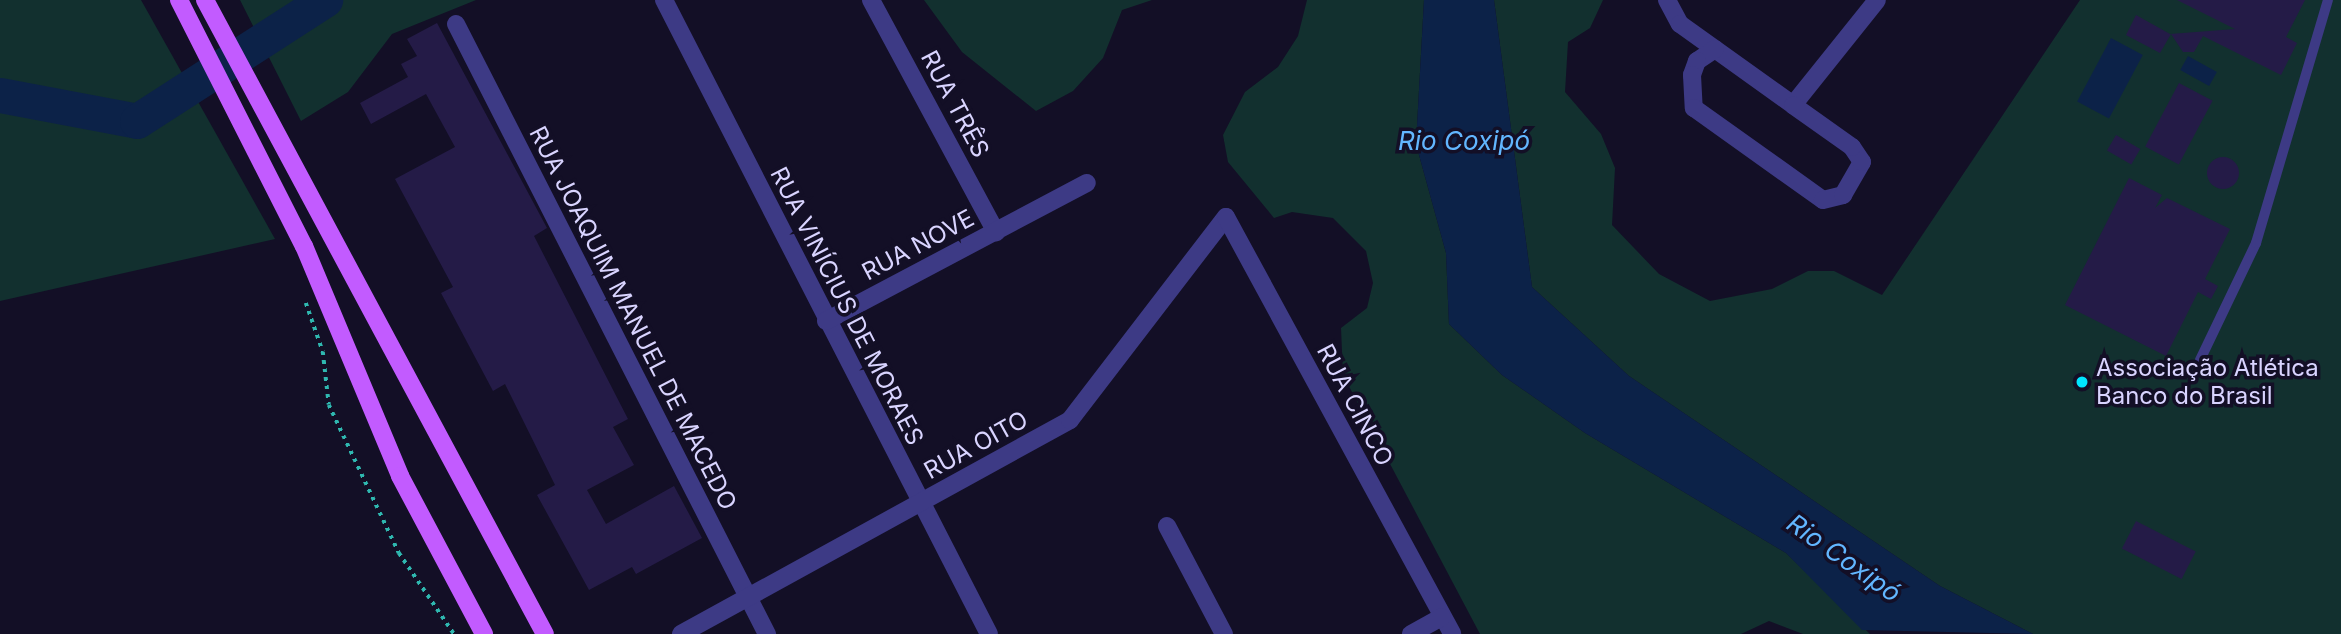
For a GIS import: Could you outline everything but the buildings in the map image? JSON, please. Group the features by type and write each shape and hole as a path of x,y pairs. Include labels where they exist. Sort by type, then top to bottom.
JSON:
{"main road":[{"path":"205,0 545,634"},
{"path":"179,1 304,246 400,476 484,634"}],"street":[{"name":"RUA VINÍCIUS DE MORAES","path":"664,0 826,321 989,634"},
{"name":"RUA TRÊS","path":"871,0 996,232"},
{"path":"1667,0 1680,24 1794,105 1852,147 1862,162 1843,195 1823,200 1694,107 1692,75 1715,49"},
{"path":"1794,105 1877,0"},
{"name":"RUA JOAQUIM MANUEL DE MACEDO","path":"456,24 767,634"},
{"name":"RUA NOVE","path":"826,321 1087,183"},
{"name":"RUA OITO","path":"681,634 922,504 1070,420 1226,217"},
{"name":"RUA CINCO","path":"1226,217 1452,634"},
{"path":"1167,526 1224,634"},
{"path":"1411,634 1442,617"}],"lane":[{"path":"2200,360 2256,243 2328,0"}],"path":[{"path":"301,288 323,352 329,405 399,553 454,634"}],"green space":[{"path":"0,0 141,0 275,239 0,301"},
{"path":"240,0 476,0 392,34 348,92 301,121"},
{"path":"924,0 1152,0 1122,10 1103,58 1073,91 1036,111 962,52"},
{"path":"1307,0 1424,0 1416,144 1446,253 1449,324 1502,375 1585,433 1786,553 1870,634 1803,634 1769,621 1741,634 1480,634 1343,375 1341,328 1367,308 1373,283 1366,251 1333,218 1292,212 1274,218 1228,162 1223,135 1245,92 1278,67 1298,36"},
{"name":"Associação Atlética Banco do Brasil","path":"1494,0 1603,0 1590,28 1568,42 1565,92 1601,134 1615,168 1612,225 1659,274 1710,301 1772,289 1808,271 1834,271 1882,295 2080,0 2341,0 2341,634 2033,634 1940,586 1629,376 1532,287"}],"water":[{"name":"Rio Coxipó","path":"1424,0 1494,0 1532,287 1629,376 1940,586 2033,634 1862,630 1786,553 1585,433 1502,375 1449,324 1446,253 1416,144"},
{"path":"2111,38 2143,55 2109,118 2077,102"},
{"path":"2188,56 2217,72 2209,86 2180,70"}],"waterway":[{"path":"0,95 137,121 325,0"}],"place":[{"name":"Associação Atlética Banco do Brasil","path":"2082,382"}]}
